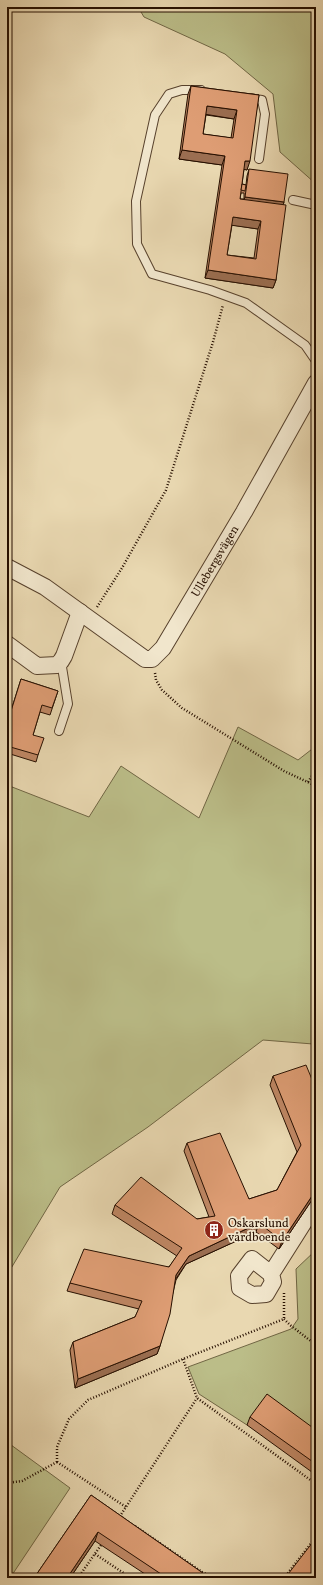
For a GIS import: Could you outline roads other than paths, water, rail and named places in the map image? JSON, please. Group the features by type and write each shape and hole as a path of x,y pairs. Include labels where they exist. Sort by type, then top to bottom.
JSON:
{"street":[{"name":"Ullebergsvägen","path":"85,615 145,659 152,659 163,648 244,512 316,384"},
{"path":"7,567 45,587 85,615 58,665 36,666 7,644"},
{"path":"271,1274 316,1203"}],"lane":[{"path":"210,91 182,90 169,94 155,115 136,201 137,244 152,274 226,295 246,303 305,345 316,362"},
{"path":"240,96 262,100 265,114 259,160"},
{"path":"293,200 316,205"},
{"path":"59,731 68,704 61,661"}],"place":[{"name":"Oskarslund vårdboende","path":"214,1230"}]}
